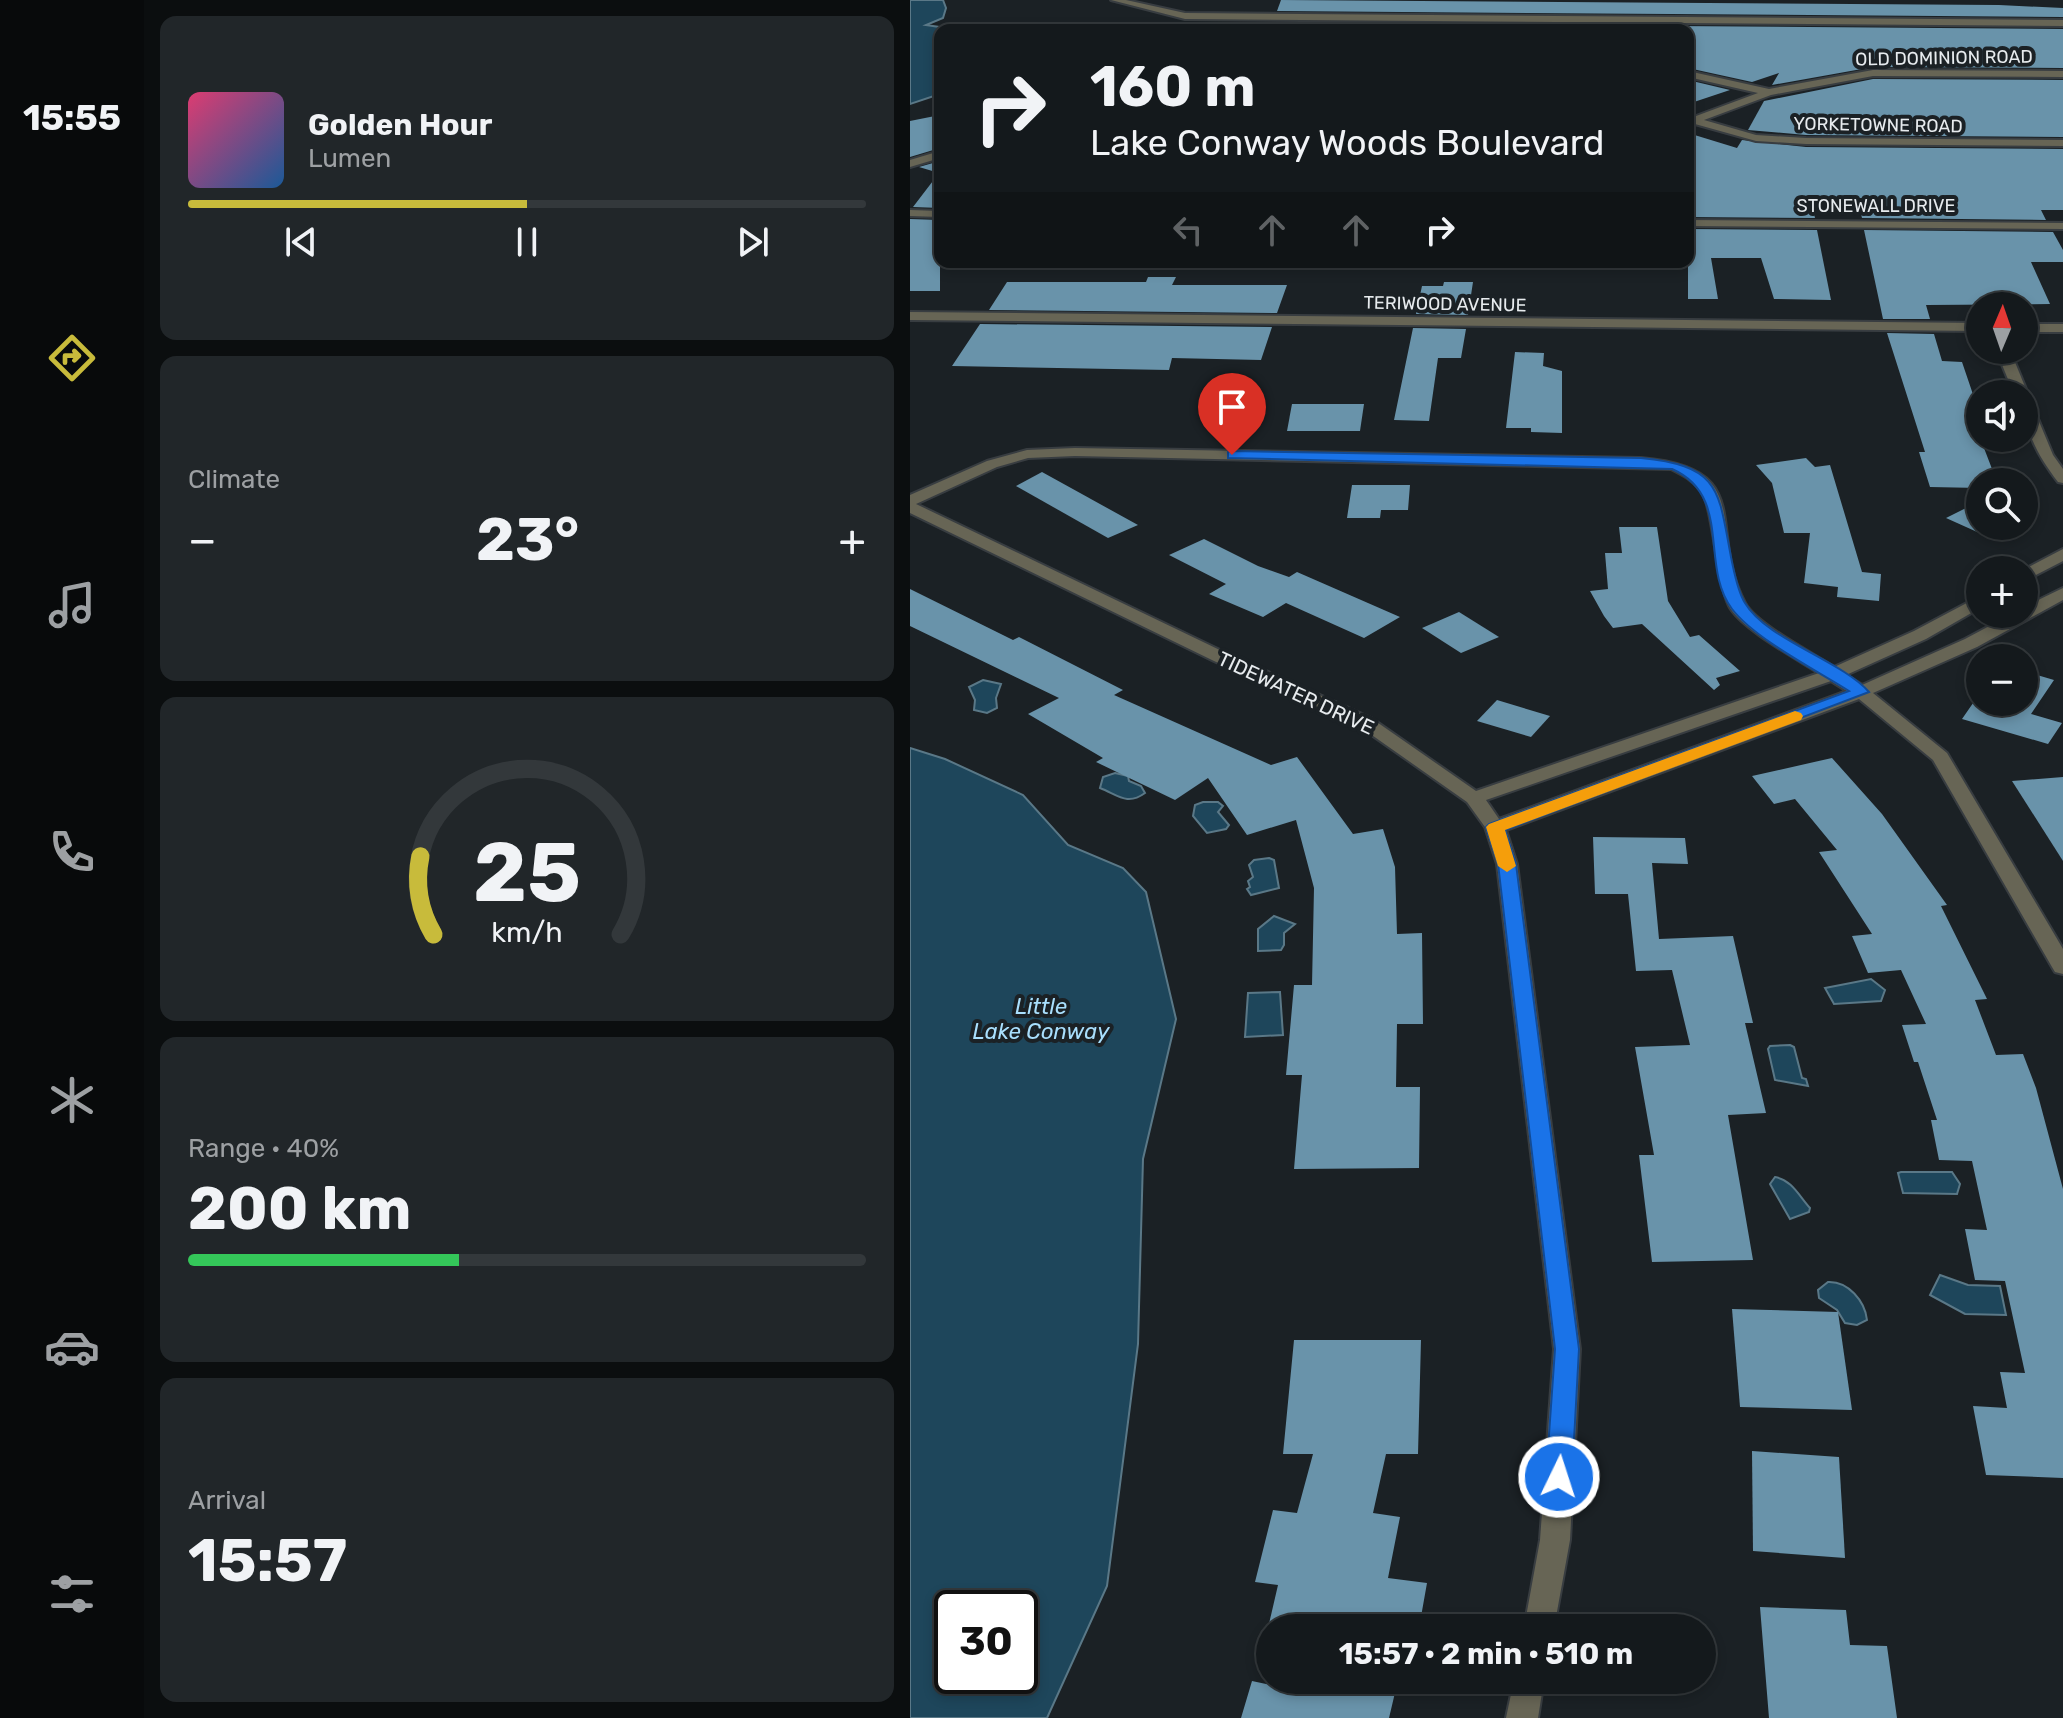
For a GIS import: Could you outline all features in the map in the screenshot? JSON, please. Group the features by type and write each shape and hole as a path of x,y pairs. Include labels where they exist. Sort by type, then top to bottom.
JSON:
{"street":[{"path":"1115,0 1185,16 2063,23"},
{"name":"OLD DOMINION ROAD","path":"1694,121 1769,92 1873,73 2063,74"},
{"path":"1694,75 1769,92"},
{"name":"YORKETOWNE ROAD","path":"1694,123 1756,138 1806,141 2063,143"},
{"path":"910,164 934,156"},
{"path":"910,213 934,214"},
{"name":"STONEWALL DRIVE","path":"1694,223 2063,226"},
{"name":"TERIWOOD AVENUE","path":"910,316 1966,327"},
{"path":"2038,328 2063,328"},
{"path":"2038,436 2046,456 2063,479"},
{"path":"910,504 992,464 1039,453 1610,461 1674,465 1693,474 1711,492 1728,578 1738,607 1769,634 1861,692 1940,757 2063,967"},
{"name":"TIDEWATER DRIVE","path":"910,504 1220,657 1365,722 1474,798 1495,827 1507,864 1567,1349 1555,1540 1542,1614"},
{"path":"2038,568 2063,554"},
{"path":"1495,827 1861,692 1971,643 2063,593"},
{"path":"1474,798 1833,674 1920,635 1966,609"},
{"path":"1522,1718 1526,1694"}],"water":[{"path":"910,0 943,0 946,8 943,18 926,25 934,26 934,96 910,104"},
{"path":"983,680 1001,684 996,698 997,708 987,713 974,710 975,700 969,687"},
{"name":"Little Lake Conway","path":"910,748 945,759 1023,795 1068,845 1123,868 1146,892 1176,1019 1143,1159 1138,1344 1107,1586 1047,1718 910,1718"},
{"path":"1115,773 1128,776 1129,781 1141,786 1145,793 1128,799 1100,788 1103,777"},
{"path":"1218,802 1223,806 1218,812 1229,825 1226,829 1207,833 1193,816 1195,805"},
{"path":"1254,860 1274,860 1279,888 1251,895 1247,889 1250,887 1248,881 1253,877 1249,865"},
{"path":"1274,916 1295,924 1284,933 1281,950 1258,951 1258,929"},
{"path":"1871,979 1885,990 1881,1001 1834,1004 1825,988"},
{"path":"1280,992 1283,1035 1245,1037 1248,993"},
{"path":"1770,1046 1794,1047 1802,1078 1806,1079 1808,1086 1775,1080 1768,1049"},
{"path":"1952,1172 1960,1184 1957,1194 1903,1193 1898,1173"},
{"path":"1775,1177 1795,1189 1810,1208 1809,1212 1790,1219 1770,1184"},
{"path":"1940,1275 1968,1285 2000,1286 2006,1315 1965,1314 1930,1295"},
{"path":"1828,1282 1849,1289 1863,1306 1867,1320 1857,1325 1845,1323 1837,1310 1819,1298 1818,1290"}],"building":[{"path":"1281,0 1999,5 2063,8 2063,17 1277,11"},
{"path":"1271,23 1403,24 1271,24"},
{"path":"1694,26 2063,29 2063,68 1873,67 1772,85 1779,73 1752,82 1694,69"},
{"path":"1873,79 2063,80 2063,137 1806,135 1748,130 1764,101"},
{"path":"1694,81 1730,90 1694,102"},
{"path":"934,116 934,150 910,157 910,121"},
{"path":"1694,135 1737,148 1742,140 1806,147 2063,149 2063,210 2041,210 2046,220 1862,218 1857,199 1813,209 1815,218 1694,217"},
{"path":"934,163 934,172 919,167"},
{"path":"934,180 934,208 913,207"},
{"path":"910,219 934,220 934,268 940,268 940,291 910,291"},
{"path":"1694,229 1817,230 1831,300 1774,299 1761,258 1711,258 1718,299 1688,299 1688,268 1694,268"},
{"path":"1864,230 2053,232 2063,250 2063,262 2031,262 2050,304 2038,304 2038,292 1966,292 1966,305 1926,305 1930,319 1883,319"},
{"path":"1148,277 1176,277 1172,285 1287,285 1277,313 989,310 1007,282 1146,282"},
{"path":"1444,282 1473,282 1468,315 1416,314 1422,286 1443,286"},
{"path":"980,324 1272,327 1261,360 1172,358 1169,370 952,366"},
{"path":"1413,328 1466,329 1461,358 1438,358 1429,421 1394,420"},
{"path":"1887,333 1934,334 1942,361 1962,362 1968,380 1966,452 1986,452 1992,468 1966,468 1966,488 1930,487 1919,452 1925,452"},
{"path":"1515,352 1544,353 1543,366 1562,371 1562,433 1506,428"},
{"path":"1292,404 1364,404 1360,431 1287,431"},
{"path":"1806,458 1815,467 1830,465 1862,572 1881,574 1879,601 1837,597 1838,587 1804,583 1810,533 1784,533 1772,483 1756,465"},
{"path":"1042,472 1138,525 1108,538 1016,486"},
{"path":"1352,485 1410,485 1408,510 1381,510 1380,518 1347,518"},
{"path":"1966,508 1966,527 1946,518"},
{"path":"1619,527 1657,527 1668,601 1690,637 1699,635 1740,671 1716,678 1720,685 1714,690 1642,624 1613,628 1604,616 1590,591 1608,589 1605,553 1622,553"},
{"path":"1204,539 1258,566 1289,577 1297,572 1400,617 1364,638 1286,603 1263,617 1209,594 1226,584 1169,555"},
{"path":"910,589 1013,640 1019,637 1123,690 1114,695 1271,765 1297,757 1353,834 1383,829 1395,867 1397,934 1422,933 1423,1024 1397,1024 1396,1087 1420,1087 1419,1168 1294,1169 1302,1075 1286,1075 1294,985 1312,985 1314,888 1296,820 1247,835 1208,778 1175,800 1096,762 1103,758 1028,714 1059,698 910,626"},
{"path":"1459,612 1499,637 1461,653 1422,628"},
{"path":"2038,675 2054,680 2038,704"},
{"path":"1497,700 1550,716 1531,737 1477,721"},
{"path":"1966,713 1966,716 2038,716 2062,723 2048,744 1962,719"},
{"path":"1832,758 1882,814 1947,905 1941,906 1987,999 1975,1000 1996,1055 2023,1054 2036,1088 2063,1189 2063,1478 1986,1475 1973,1406 2007,1408 2000,1372 2025,1373 2005,1281 1975,1280 1965,1229 1987,1230 1972,1161 1939,1160 1931,1120 1937,1120 1902,1025 1926,1024 1901,970 1868,973 1852,936 1872,934 1819,852 1837,850 1795,799 1774,804 1752,776"},
{"path":"2063,777 2063,861 2012,781"},
{"path":"1593,837 1685,838 1688,864 1652,863 1659,939 1733,936 1753,1023 1745,1023 1766,1113 1728,1115 1753,1260 1652,1262 1639,1155 1654,1155 1635,1047 1690,1045 1672,970 1636,971 1628,894 1595,894"},
{"path":"1732,1309 1838,1312 1852,1410 1740,1407"},
{"path":"1294,1340 1421,1340 1418,1454 1386,1454 1373,1513 1400,1517 1388,1578 1427,1583 1421,1614 1271,1614 1278,1585 1255,1582 1273,1510 1297,1513 1313,1454 1283,1454"},
{"path":"1752,1451 1839,1457 1845,1558 1753,1551"},
{"path":"1760,1607 1846,1610 1850,1645 1887,1646 1897,1718 1769,1718"},
{"path":"1252,1681 1256,1682 1256,1694 1395,1694 1389,1718 1241,1718"}],"slow traffic":[{"path":"1507,866 1495,827 1795,716"}],"route":[{"path":"1232,455 1674,465 1693,474 1711,492 1728,578 1738,607 1769,634 1861,692 1495,827 1507,864 1567,1349 1559,1477"}]}
